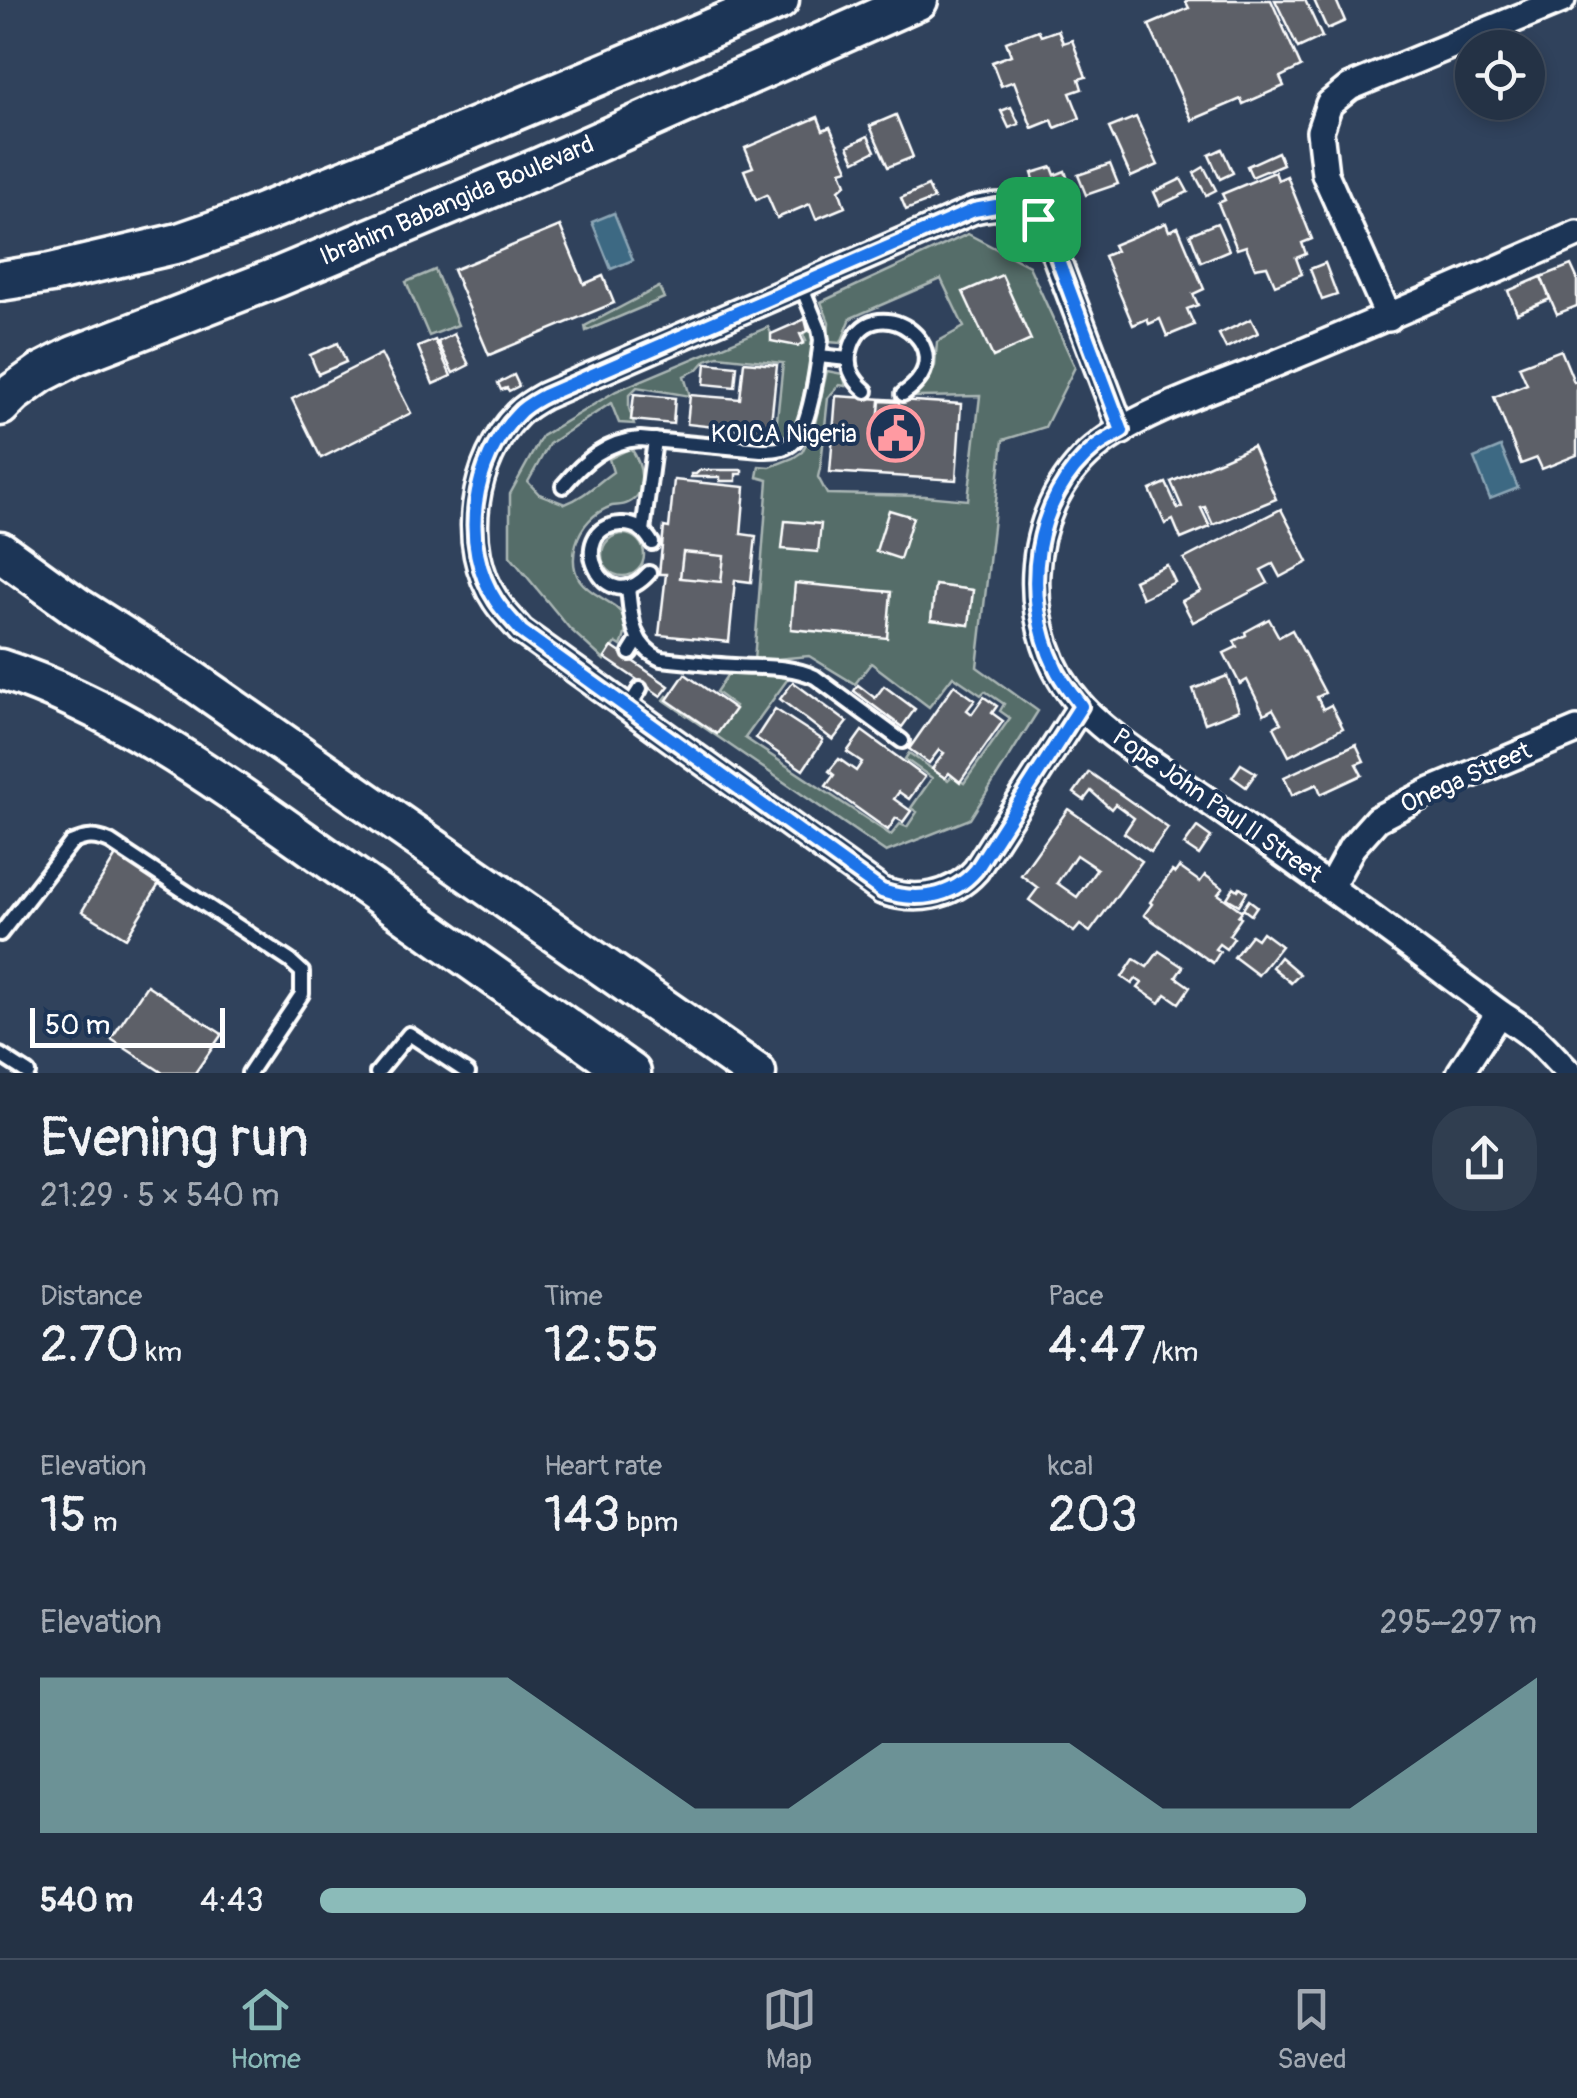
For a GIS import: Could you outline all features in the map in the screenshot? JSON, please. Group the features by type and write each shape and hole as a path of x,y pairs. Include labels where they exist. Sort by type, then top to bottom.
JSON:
{"street":[{"path":"0,281 179,243 242,221 779,0"},
{"name":"Ibrahim Babangida Boulevard","path":"0,406 41,373 74,356 541,168 918,0"},
{"path":"1388,318 1325,174 1320,131 1330,104 1350,87 1562,0"},
{"path":"1081,706 966,881 953,890 903,898 882,891 634,698 521,631 496,602 484,577 475,547 475,515 488,455 520,412 544,396 974,210 996,206 1027,210 1048,233 1122,431"},
{"name":"Pope John Paul II Street","path":"1568,1073 1536,1040 1499,1012 1115,735 1081,706 1056,670 1045,642 1036,610 1034,577 1049,513 1060,490 1097,446 1153,414 1388,318 1577,234"},
{"path":"0,551 756,1073"},
{"path":"0,669 100,709 172,751 630,1073"},
{"name":"Onega Street","path":"1330,887 1352,847 1378,819 1431,791 1577,730"},
{"path":"1460,1073 1499,1012"}],"lane":[{"path":"563,486 580,466 623,440 761,450 779,450 792,444 802,433 819,356 819,329 800,285"},
{"path":"866,391 850,372 850,346 857,334 879,321 904,324 914,332 925,354 920,378 903,394"},
{"path":"819,356 848,358"},
{"path":"644,531 655,440"},
{"path":"649,573 638,584 628,587 607,583 594,568 592,547 604,530 614,525 634,525 652,543"},
{"path":"628,587 638,640 657,664 802,671 902,741"},
{"path":"630,653 638,640"},
{"path":"0,934 71,843 96,836 110,842 302,972 302,994 249,1073"},
{"path":"377,1073 409,1034 468,1073"},
{"path":"0,1055 28,1073"}],"green space":[{"path":"968,234 1029,266 1075,367 1045,427 1003,440 977,667 1038,711 970,819 886,852 664,700 667,696 717,731 735,706 716,692 728,674 790,676 745,738 891,835 900,824 907,827 917,812 911,808 932,778 905,759 909,753 948,780 952,776 964,783 1010,718 1000,711 1004,704 985,691 981,695 953,676 929,707 871,663 855,684 809,656 754,661 768,480 757,477 759,466 770,467 802,452 814,428 827,371 843,374 846,386 839,385 828,398 818,477 827,494 968,500 980,396 916,397 935,366 937,342 964,327 941,279 851,318 841,343 828,342 829,322 821,302","holes":["936,585 973,590 969,625 931,620"]},
{"path":"435,270 458,325 429,336 406,282"},
{"path":"659,287 664,298 586,331 585,326"},
{"path":"768,327 774,339 799,344 806,341 802,332 810,328 815,341 798,420 789,434 775,439 783,363 718,356 684,376 690,396 637,387 629,395 634,424 619,423 611,403 549,444 528,482 539,494 565,504 613,472 609,459 631,448 638,462 641,485 635,498 594,516 576,544 574,565 580,580 623,615 626,628 621,646 616,643 604,660 570,629 510,556 510,494 542,436 616,391"},
{"path":"623,534 638,540 644,555 638,570 623,576 608,570 602,555 608,540"}],"water":[{"path":"614,213 633,260 611,269 592,222"},
{"path":"1501,447 1518,488 1490,499 1474,458"}],"building":[{"path":"1189,0 1271,0 1301,67 1280,77 1284,86 1192,120 1149,25 1189,8"},
{"path":"1275,0 1305,0 1322,37 1298,48"},
{"path":"1314,0 1336,0 1345,21 1327,29"},
{"path":"1038,30 1041,36 1058,30 1063,43 1072,40 1086,77 1079,79 1082,89 1070,93 1080,118 1055,128 1052,120 1032,128 1014,81 1001,86 992,62 1011,55 1006,42"},
{"path":"1011,107 1019,124 1009,128 1001,111"},
{"path":"896,115 913,157 888,167 870,126"},
{"path":"818,117 823,130 830,127 848,169 841,171 846,184 839,190 845,207 816,219 810,204 777,218 767,195 756,200 744,170 753,167 745,148"},
{"path":"1136,117 1158,165 1131,177 1109,128"},
{"path":"868,136 875,151 855,161 848,146"},
{"path":"1222,149 1233,173 1220,179 1209,155"},
{"path":"1278,152 1283,164 1252,177 1247,166"},
{"path":"1110,164 1118,184 1086,195 1078,175"},
{"path":"1052,167 1055,175 1065,171 1073,195 1051,203 1046,186 1037,189 1032,173"},
{"path":"1204,167 1216,190 1206,195 1194,173"},
{"path":"1275,172 1278,180 1287,176 1312,239 1302,243 1306,254 1296,258 1302,274 1275,285 1267,266 1255,268 1246,246 1237,249 1218,203 1225,200 1222,194"},
{"path":"1181,179 1188,192 1160,205 1154,192"},
{"path":"928,186 934,199 906,210 901,198"},
{"path":"1166,223 1169,231 1178,227 1204,289 1193,294 1198,305 1187,309 1194,325 1167,336 1160,319 1133,325 1104,256 1116,251 1113,245"},
{"path":"1217,223 1229,250 1201,262 1190,234"},
{"path":"560,226 584,284 603,276 614,303 489,355 453,270"},
{"path":"1325,263 1337,295 1322,300 1310,269"},
{"path":"1571,265 1577,278 1577,306 1557,314 1541,277"},
{"path":"1002,275 1031,340 993,357 963,292"},
{"path":"1541,277 1550,299 1517,313 1508,291"},
{"path":"805,319 808,331 800,334 804,343 797,346 771,341 771,334"},
{"path":"1251,319 1258,333 1226,348 1219,334"},
{"path":"454,334 469,365 453,373 438,342"},
{"path":"435,340 451,376 433,384 418,347"},
{"path":"338,343 346,362 318,374 310,355"},
{"path":"1561,350 1574,382 1577,381 1577,455 1542,469 1537,458 1521,464 1494,397 1527,384 1519,366"},
{"path":"381,354 411,413 321,458 292,399"},
{"path":"744,362 777,365 770,433 687,424 690,395 740,399"},
{"path":"706,363 737,366 735,387 704,384"},
{"path":"514,375 519,386 501,390 498,383"},
{"path":"634,394 675,398 673,424 631,420"},
{"name":"KOICA Nigeria","path":"836,396 961,404 956,480 830,472"},
{"path":"880,401 899,402 894,456 875,454"},
{"path":"1253,446 1276,499 1213,525 1205,507 1201,508 1210,527 1181,539 1173,520 1165,524 1150,490 1166,483 1178,509 1182,507 1171,482"},
{"path":"700,470 742,470 742,474 736,474 736,481 691,477"},
{"path":"674,480 745,487 741,534 756,536 751,582 735,580 729,642 659,635 666,574 659,574"},
{"path":"1281,509 1308,562 1280,577 1273,564 1261,570 1268,583 1193,622 1182,601 1201,591 1184,559"},
{"path":"889,510 913,517 900,559 876,551"},
{"path":"785,521 821,524 818,552 782,549"},
{"path":"683,552 724,556 721,582 680,578"},
{"path":"1167,565 1175,582 1142,598 1134,580"},
{"path":"795,583 891,592 887,638 791,629"},
{"path":"935,585 973,590 969,625 931,620"},
{"path":"1269,619 1279,637 1292,630 1325,693 1317,697 1323,709 1331,705 1343,728 1289,756 1274,727 1281,723 1273,709 1264,714 1247,680 1240,684 1224,653 1237,647 1234,641 1245,632"},
{"path":"612,647 669,686 661,696 605,658"},
{"path":"685,674 735,709 717,734 667,700"},
{"path":"1227,676 1239,710 1205,723 1193,689"},
{"path":"793,682 847,722 833,740 780,699"},
{"path":"858,685 875,698 884,686 915,709 902,727 854,691"},
{"path":"954,685 975,700 967,710 972,714 984,697 997,706 992,713 1003,721 960,782 949,773 945,778 932,769 944,753 939,750 929,763 909,749"},
{"path":"775,709 823,740 803,770 756,738"},
{"path":"862,731 925,777 909,799 899,792 894,799 911,811 903,822 896,818 888,830 826,786 834,775 829,771 839,759 856,771 862,762 847,752"},
{"path":"1356,744 1364,761 1356,764 1362,775 1321,794 1317,784 1292,795 1284,777"},
{"path":"1241,764 1256,773 1246,787 1232,777"},
{"path":"1089,772 1168,828 1151,852 1124,833 1134,818 1115,804 1111,809 1091,791 1084,800 1074,793"},
{"path":"1068,809 1142,861 1090,932 1080,925 1074,932 1029,900 1038,888 1021,875","holes":["1076,855 1097,869 1077,897 1057,883"]},
{"path":"1197,827 1211,837 1199,855 1184,845"},
{"path":"117,854 161,881 126,938 82,911"},
{"path":"1179,867 1200,882 1205,875 1223,888 1218,894 1242,911 1229,935 1234,938 1226,949 1219,944 1215,949 1220,952 1213,963 1144,915 1172,871 1175,873"},
{"path":"1234,887 1247,892 1239,905 1227,898"},
{"path":"1249,900 1257,906 1251,915 1243,909"},
{"path":"1262,932 1281,946 1258,975 1234,957 1251,935 1257,939"},
{"path":"1159,951 1183,967 1176,977 1190,987 1179,1003 1166,994 1160,1003 1138,988 1142,983 1136,979 1132,984 1122,977 1134,959 1147,967"},
{"path":"1280,957 1300,974 1291,983 1272,967"},
{"path":"147,985 222,1034 195,1073 163,1073 111,1039"}],"place":[{"name":"KOICA Nigeria","path":"896,434"}],"route":[{"path":"1013,206 1038,219 1048,233 1122,431 1097,446 1060,490 1049,513 1034,577 1036,610 1045,642 1056,670 1081,706 966,881 953,890 903,898 882,891 521,631 496,602 475,547 481,483 488,455 503,433 520,412 544,396 974,210 1013,206"}]}
